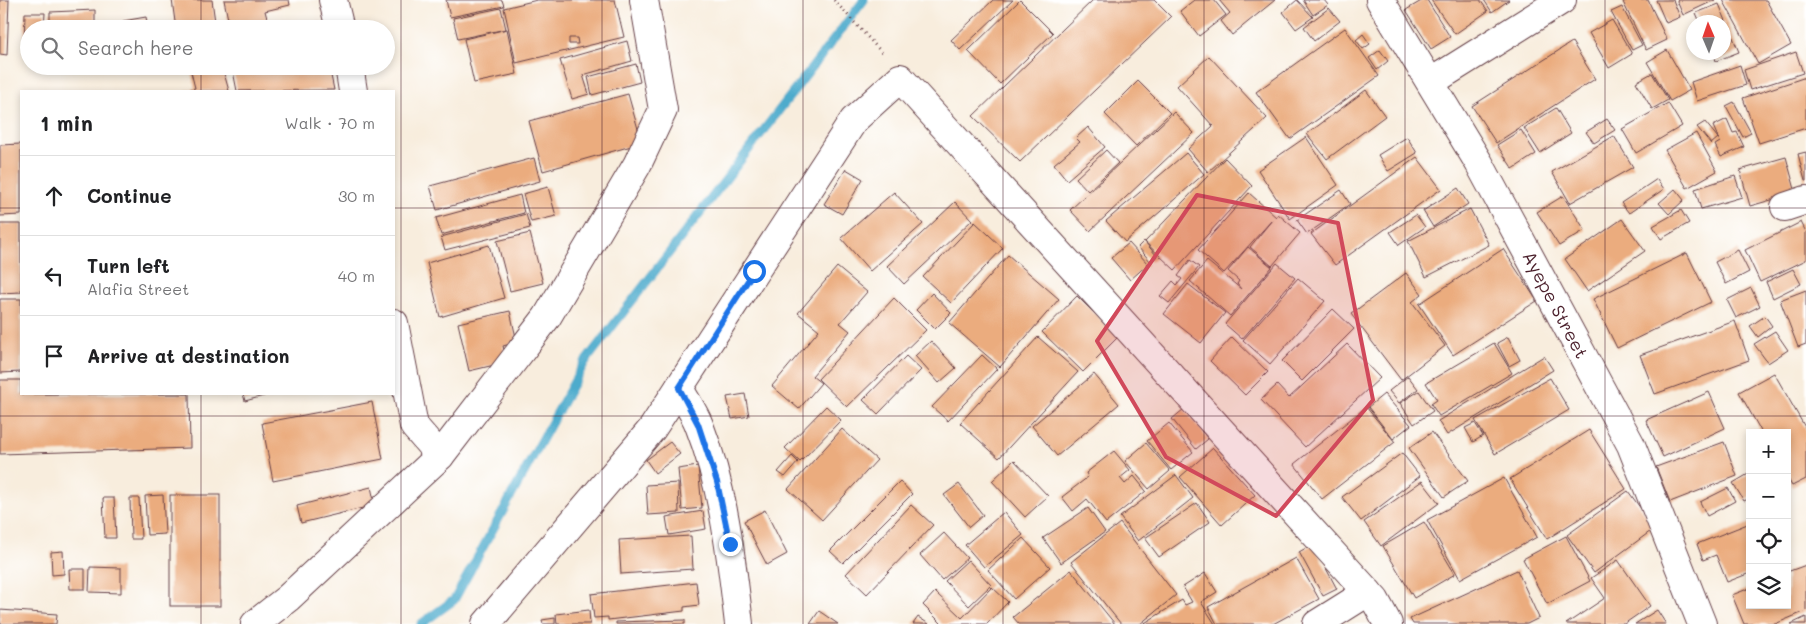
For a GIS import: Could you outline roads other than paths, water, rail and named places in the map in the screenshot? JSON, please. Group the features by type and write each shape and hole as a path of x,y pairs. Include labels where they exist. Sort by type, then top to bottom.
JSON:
{"street":[{"path":"333,0 338,20"},
{"path":"255,624 288,598 440,456 547,317 637,165 663,110 644,0"},
{"name":"Ayepe Street","path":"1380,0 1479,163 1631,445 1702,624"},
{"path":"1431,82 1562,0"},
{"path":"350,75 353,90"},
{"path":"486,624 652,429 854,120 900,78 1368,592 1375,600 1388,624"},
{"path":"395,328 414,426 440,456"},
{"path":"679,388 698,424 717,482 730,544 739,624"},
{"path":"1317,624 1368,592"}],"waterway":[{"path":"421,624 454,600 585,362 864,0"}]}
